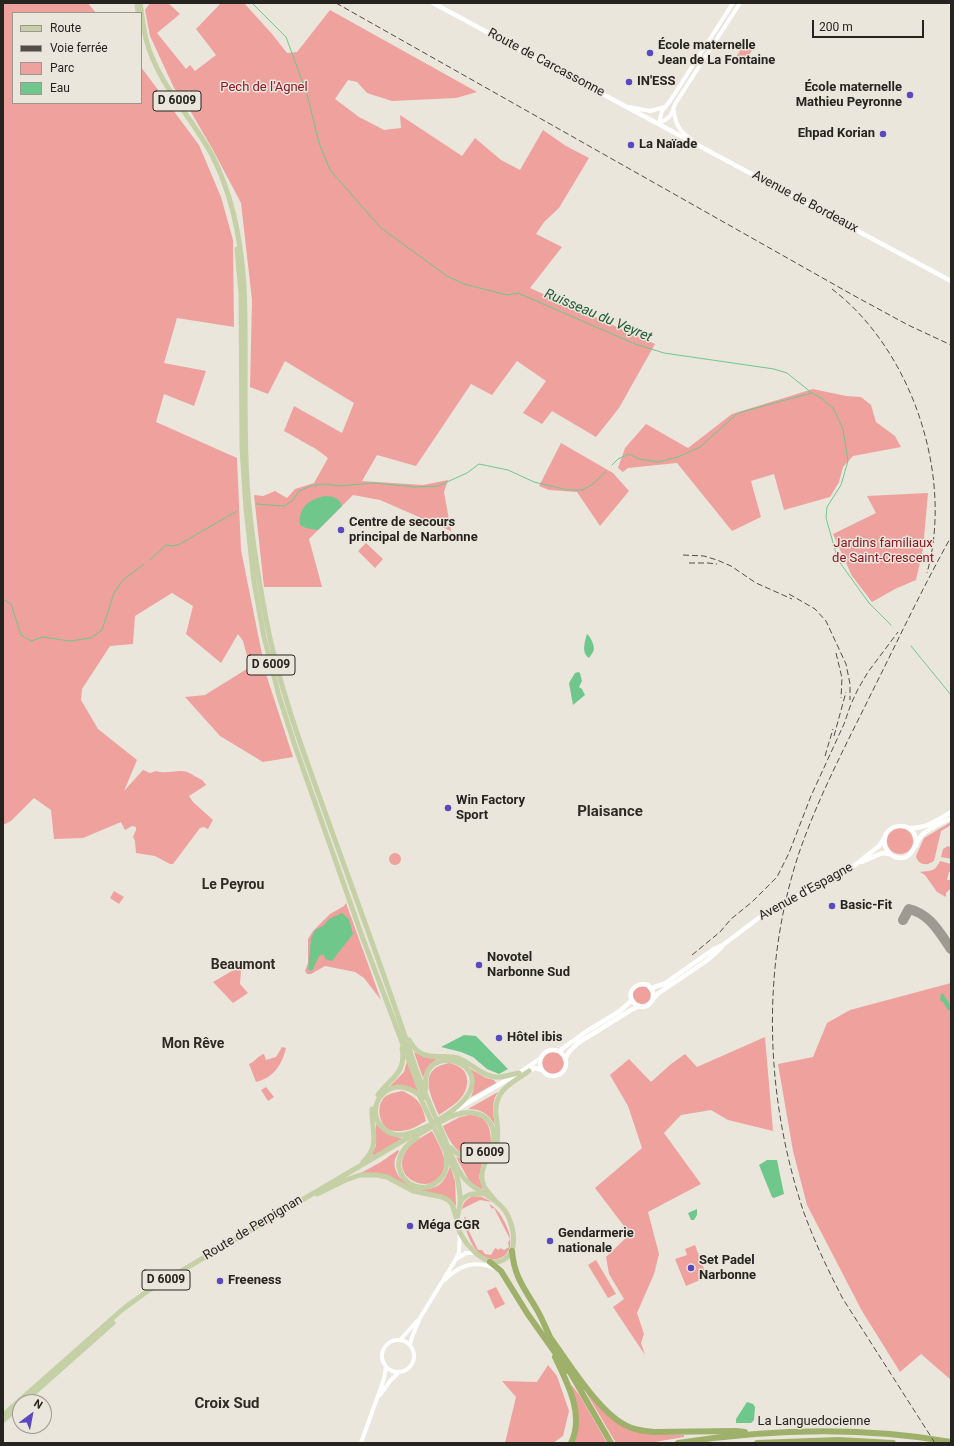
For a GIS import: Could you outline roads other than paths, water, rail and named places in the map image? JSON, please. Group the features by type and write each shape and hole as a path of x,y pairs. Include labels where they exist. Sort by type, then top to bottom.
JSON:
{"highway":[{"path":"512,1251 513,1264 516,1273 537,1310 568,1383 576,1419 575,1431 571,1443"},
{"path":"490,1262 502,1271 527,1313 596,1399 614,1418 626,1426 654,1432 736,1431 754,1433"},
{"path":"548,1338 574,1378 610,1441"},
{"name":"La Languedocienne","path":"678,1443 754,1433 837,1431 868,1432 951,1442"},
{"name":"La Languedocienne","path":"757,1443 831,1440 893,1443"}],"main road":[{"name":"Route de Carcassonne","path":"433,3 659,123"},
{"name":"D 6009","path":"142,15 146,40 153,59 169,89 211,154 224,182 234,211 240,245 244,284 246,425 250,508 255,555 268,626 284,691 298,736 399,1017 418,1076 427,1098 430,1112"},
{"name":"D 6009","path":"142,36 156,72 208,155 222,184 230,209 238,253 241,294 242,448 246,509 254,582 264,637 279,696 362,936 397,1031 430,1112 462,1175 470,1185 482,1194 496,1201 506,1213 513,1235 514,1246 512,1251"},
{"name":"Avenue de Bordeaux","path":"659,123 951,281"},
{"path":"891,854 885,847 885,838 887,832 892,828 903,826 918,828 931,824 951,812"},
{"path":"855,865 885,853 898,857 909,855 924,833 951,818"},
{"path":"909,828 915,836 916,846"},
{"name":"Avenue d'Espagne","path":"651,988 664,984 714,949 723,945 760,917 855,865 879,846 885,838"},
{"name":"Avenue d'Espagne","path":"653,998 704,962 722,948 723,945"},
{"path":"442,1119 535,1068 542,1070 549,1075 558,1074 565,1068 565,1059 569,1052 578,1043 631,1010 639,1006 646,1006 653,998 653,992 648,985 637,985 632,991 632,1000 639,1006"},
{"path":"442,1119 541,1058 550,1050 559,1051 587,1031 620,1011 632,1000"},
{"path":"399,1017 413,1047 419,1052 426,1055 452,1056 461,1059 487,1076 502,1077 519,1072"},
{"name":"D 6009","path":"348,1172 364,1161 372,1150 375,1141 372,1112 374,1102 379,1093 398,1073 403,1064 402,1049 397,1031"},
{"path":"559,1051 565,1059"},
{"path":"541,1058 542,1070"},
{"path":"427,1098 425,1084 427,1073 434,1065 445,1060 462,1064 471,1079 469,1092 464,1100 442,1119"},
{"path":"496,1201 484,1186 482,1176 485,1160 497,1142 497,1099 505,1087 528,1071"},
{"path":"430,1112 419,1095 412,1089 403,1087 389,1089 382,1094 378,1100 376,1108 378,1122 382,1128 397,1135 406,1135 431,1126"},
{"name":"D 6009","path":"442,1119 464,1113 479,1113 487,1118 494,1130 494,1139 491,1147 480,1157 467,1158 459,1156 447,1144"},
{"name":"Route de Perpignan","path":"33,1394 121,1315 138,1302 170,1281 442,1119"},
{"path":"431,1126 409,1143 402,1151 398,1160 398,1168 401,1175 415,1186 424,1188 436,1183 442,1178 447,1168 445,1150"},
{"name":"Route de Perpignan","path":"3,1415 123,1309 149,1290 348,1172 431,1126"},
{"name":"D 6009","path":"441,1134 445,1150 458,1176 460,1202 457,1222 460,1232 476,1253 483,1259 490,1262"},
{"path":"316,1194 346,1180 360,1176 377,1175 387,1177 413,1191 438,1196 448,1200 452,1204 457,1222"},
{"path":"460,1202 463,1198 473,1193 482,1194"},
{"path":"490,1262 503,1260 512,1251"},
{"path":"3,1420 12,1412"}],"street":[{"path":"659,123 661,114 665,107 733,3"},
{"path":"700,145 681,131 676,121 674,111 675,104 740,3"},
{"path":"684,78 690,82"},
{"path":"628,107 650,112 665,107"},
{"path":"659,123 668,118 674,111"},
{"path":"400,1340 420,1318 456,1259 459,1252 460,1232"},
{"path":"456,1259 461,1254 476,1253"},
{"path":"440,1287 460,1268 469,1264 486,1264 502,1271"},
{"path":"377,1401 390,1381 399,1373 405,1371 414,1362 414,1355 410,1345 420,1318"},
{"path":"399,1373 386,1367 382,1360 382,1353 387,1344 393,1340 400,1340 410,1345"},
{"path":"361,1443 377,1401 386,1367"}],"water":[{"path":"326,496 336,498 340,501 342,506 318,530 306,528 300,525 301,513 306,505 314,499"},
{"path":"587,634 589,635 594,648 589,658 584,650"},
{"path":"575,673 580,673 582,681 579,687 585,695 573,705 569,683"},
{"path":"342,913 349,919 353,934 332,961 325,959 324,954 319,956 312,971 308,970 311,938 315,930 323,926 329,919"},
{"path":"942,993 951,1005 951,1011 948,1010 940,1000"},
{"path":"464,1035 476,1036 508,1069 499,1074 487,1069 473,1057 441,1047"},
{"path":"767,1160 777,1160 784,1194 774,1198 772,1197 759,1165"},
{"path":"697,1209 697,1215 694,1220 691,1220 688,1213"},
{"path":"747,1402 753,1404 755,1407 754,1420 751,1423 736,1423 736,1419"}],"waterway":[{"name":"Ruisseau du Veyret","path":"252,3 286,37 307,94 319,143 330,170 381,228 447,276 464,284 507,295 518,293 635,344 664,353 774,369 787,373 833,408 843,429 848,461 841,485 827,507 826,518 838,560 869,603 891,625"},
{"path":"612,465 618,459 629,454 639,459 658,462 678,457 700,447 738,413 811,393"},
{"path":"256,504 284,506 292,501 299,491 311,486 325,484 339,486 373,483 416,487 438,486 467,473 479,464 508,470 534,482 568,490 582,490 593,484 606,471"},
{"path":"150,560 166,545 173,546 180,544 237,511"},
{"path":"3,599 11,604 21,635 31,641 43,637 70,641 91,638 102,630 114,593 123,580 144,564"},
{"name":"Ruisseau du Veyret","path":"911,646 951,695"}],"railway":[{"path":"336,3 851,294 908,325 951,345"},
{"path":"832,289 860,315 884,345 904,380 920,418 930,457 935,496 934,535 927,573"},
{"path":"935,1443 843,1299 807,1222 790,1166 781,1122 775,1077 772,1032 778,941 787,897 799,853 834,768 912,611 951,537"},
{"path":"683,555 704,556 717,560 731,566 756,583 792,599"},
{"path":"689,563 717,564"},
{"path":"789,594 815,609 826,621 846,664 850,684 850,700"},
{"path":"692,955 720,932 731,919 752,902 777,877 789,853 811,796 844,724 858,689 868,672 898,632"},
{"path":"836,653 842,678 841,698"},
{"path":"834,736 846,692"},
{"path":"825,756 833,729"}],"place":[{"name":"École maternelle Jean de La Fontaine","path":"650,53"},
{"name":"IN'ESS","path":"629,82"},
{"name":"École maternelle Mathieu Peyronne","path":"910,95"},
{"name":"Ehpad Korian","path":"883,134"},
{"name":"La Naïade","path":"631,145"},
{"name":"Centre de secours principal de Narbonne","path":"341,530"},
{"name":"Win Factory Sport","path":"448,808"},
{"name":"Basic-Fit","path":"832,906"},
{"name":"Novotel Narbonne Sud","path":"479,965"},
{"name":"Hôtel ibis","path":"499,1038"},
{"name":"Méga CGR","path":"410,1226"},
{"name":"Gendarmerie nationale","path":"550,1241"},
{"name":"Set Padel Narbonne","path":"691,1268"},
{"name":"Freeness","path":"220,1281"}],"district":[{"name":"Plaisance","path":"610,812"},
{"name":"Le Peyrou","path":"233,885"},
{"name":"Beaumont","path":"243,965"},
{"name":"Mon Rêve","path":"193,1044"},
{"name":"Croix Sud","path":"227,1404"}],"park label":[{"name":"Pech de l'Agnel","path":"264,88"},
{"name":"Jardins familiaux de Saint-Crescent","path":"883,552"}]}
